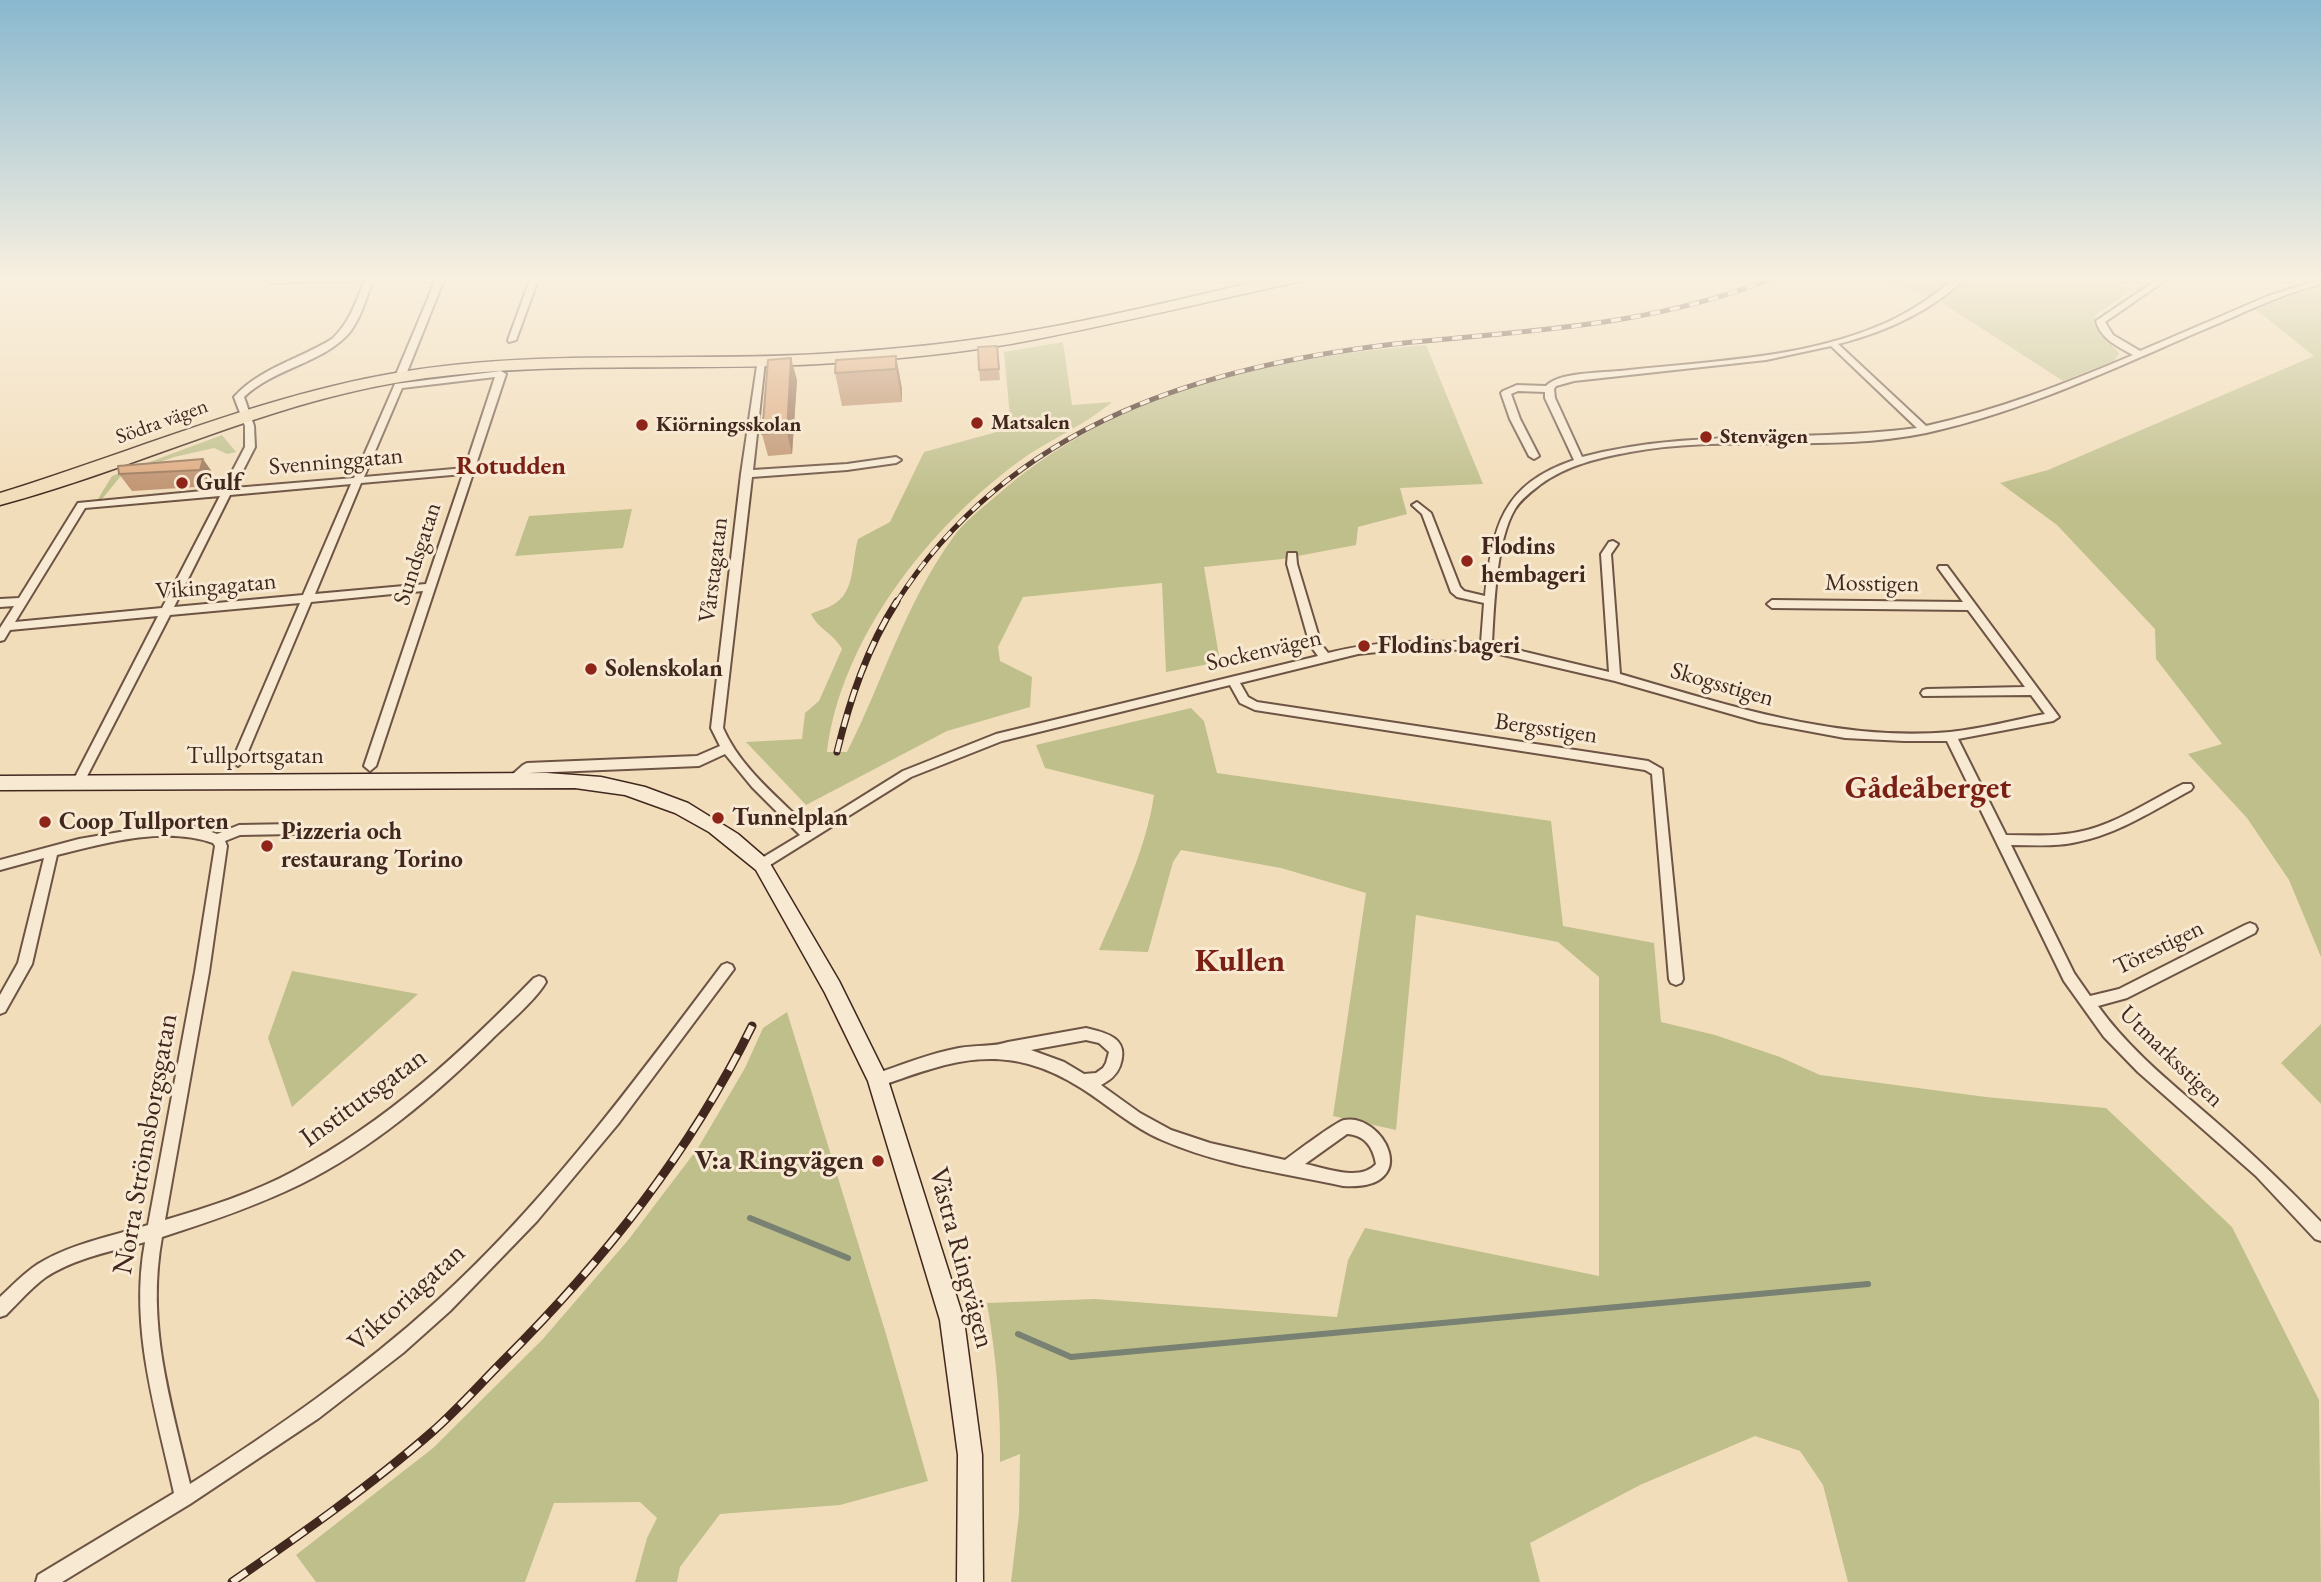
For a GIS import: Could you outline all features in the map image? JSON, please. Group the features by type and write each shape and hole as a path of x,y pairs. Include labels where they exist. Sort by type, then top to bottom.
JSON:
{"highway":[{"name":"Södra vägen","path":"0,499 103,468 248,415 317,395 399,381 531,363 761,361 816,359 891,351"}],"main road":[{"name":"Tullportsgatan","path":"0,783 511,781 622,787 674,804 731,838 762,865"},
{"name":"Västra Ringvägen","path":"762,865 832,987 878,1080 952,1320 970,1455 970,1582"}],"street":[{"path":"79,781 250,447 252,435 248,415 239,399 241,394 314,351"},
{"path":"238,761 411,351"},
{"path":"1534,456 1515,419 1506,393 1517,388 1549,389 1561,381 1738,361 1795,351"},
{"path":"1840,351 1925,430"},
{"path":"2133,351 2138,354"},
{"path":"1486,647 1488,600 1509,510 1524,493 1547,475 1580,461 1667,442 1726,438 1853,439 1925,430 2050,394 2146,351"},
{"name":"Vårstagatan","path":"726,748 717,728 761,361"},
{"name":"Sundsgatan","path":"370,766 501,374 399,381"},
{"path":"1549,389 1550,398 1580,461"},
{"path":"746,474 847,467 896,460"},
{"name":"Svenninggatan","path":"20,602 84,505 467,471"},
{"path":"1417,505 1426,513 1455,589 1461,594 1488,600"},
{"path":"1614,544 1606,554 1615,677"},
{"path":"1292,555 1292,564 1316,645 1325,658"},
{"name":"Mosstigen","path":"1943,568 2053,717 1951,736"},
{"name":"Vikingagatan","path":"8,626 165,614 429,587"},
{"path":"0,603 20,602 0,638"},
{"name":"Mosstigen","path":"1772,604 1971,606"},
{"name":"Sockenvägen","path":"762,865 807,834 907,774 1000,737 1358,650 1416,644 1486,647"},
{"name":"Skogsstigen","path":"1486,647 1615,677 1759,718 1804,727 1868,736 1951,736"},
{"name":"Bergsstigen","path":"1233,680 1244,700 1255,706 1648,766 1658,772 1676,979"},
{"path":"1927,693 2035,691"},
{"name":"Utmarksstigen","path":"1951,736 2063,966 2109,1033 2143,1067 2261,1171 2321,1233"},
{"path":"726,748 807,834"},
{"name":"Tullportsgatan","path":"511,781 527,768 699,761 726,748"},
{"path":"2003,840 2051,841 2081,836 2106,828 2187,787"},
{"path":"0,865 52,851 157,831 195,831 217,839 239,830 294,829"},
{"name":"Norra Strömsborgsgatan","path":"184,1498 152,1357 148,1312 149,1264 202,972 221,846 217,839"},
{"path":"0,1008 25,964 52,851"},
{"name":"Törestigen","path":"2087,1003 2122,994 2250,929"},
{"name":"Viktoriagatan","path":"45,1582 184,1498 356,1379 438,1310 513,1235 576,1165 622,1110 727,969"},
{"name":"Institutsgatan","path":"0,1309 23,1285 45,1269 76,1254 155,1231 260,1195 360,1140 411,1102 499,1025 539,982"},
{"path":"878,1080 935,1059 1086,1034 1103,1038 1116,1049 1111,1071 1102,1079 1084,1081"},
{"path":"998,1049 1025,1054 1084,1081 1142,1124 1199,1147 1288,1167 1343,1179 1365,1180 1379,1174 1384,1165 1377,1141 1368,1132 1357,1127 1345,1127 1288,1167"}],"green space":[{"path":"1064,351 1072,405 1112,402 1018,462 953,519 922,553 894,589 850,668 836,710 827,752 847,752 921,590 935,564 963,526 1002,491 1048,456 1097,427 1148,404 1257,370 1313,359 1371,351 1428,351 1483,484 1400,488 1407,514 1358,527 1356,545 1282,559 1204,567 1220,662 1166,672 1162,583 1023,597 998,647 1000,661 1032,677 1030,707 947,731 806,805 746,742 802,739 805,713 819,701 842,649 811,614 831,606 843,596 850,582 858,539 890,522 924,452 1011,428 1004,352"},
{"path":"2016,351 2117,351 2119,353 2114,361 2063,381"},
{"path":"2308,351 2321,351 2321,957 2289,880 2247,818 2188,754 2222,744 2156,659 2155,629 2057,525 2000,483 2048,470 2314,356"},
{"path":"222,435 236,452 227,454 214,448 174,457 120,477 102,499 98,499 112,476"},
{"path":"632,509 623,548 515,556 529,516"},
{"path":"1191,708 1204,721 1217,773 1551,821 1563,926 1654,943 1661,1022 1715,1035 1780,1057 1820,1075 1986,1097 2106,1108 2232,1227 2319,1400 2321,1582 1848,1582 1823,1485 1800,1451 1755,1436 1640,1485 1530,1543 1540,1582 1011,1582 1019,1514 1020,1454 1000,1462 997,1382 987,1303 1095,1299 1337,1317 1348,1260 1365,1228 1599,1276 1599,977 1558,942 1416,915 1396,1130 1333,1116 1366,893 1281,868 1181,850 1173,862 1148,952 1099,950 1139,855 1154,795 1045,768 1036,745"},
{"path":"292,971 418,994 292,1107 268,1038"},
{"path":"787,1012 886,1334 928,1481 840,1505 720,1514 680,1567 677,1582 635,1582 647,1538 657,1518 640,1502 554,1503 525,1582 316,1582 296,1555 433,1448 542,1340 629,1239 698,1148 745,1068 763,1028"},
{"path":"2321,1024 2321,1104 2281,1063"}],"building":[{"path":"978,351 997,351 999,369 979,370"},
{"path":"896,356 896,369 835,373 836,360"},
{"path":"791,358 787,432 762,434 768,360"},
{"path":"203,459 200,470 119,474 118,466"}],"waterway":[{"path":"750,1218 848,1258"},
{"path":"1018,1334 1071,1357 1868,1284"}],"railway":[{"path":"896,603 943,540 997,488 1057,446 1122,412 1190,386 1262,366 1346,351"},
{"path":"837,752 861,674 897,601"},
{"path":"232,1582 334,1510 432,1432 540,1323 609,1245 672,1162 701,1118 752,1026"}],"place":[{"name":"Matsalen","path":"977,423"},
{"name":"Kiörningsskolan","path":"642,425"},
{"name":"Stenvägen","path":"1706,437"},
{"name":"Gulf","path":"182,483"},
{"name":"Flodins hembageri","path":"1467,561"},
{"name":"Flodins bageri","path":"1364,646"},
{"name":"Solenskolan","path":"591,669"},
{"name":"Tunnelplan","path":"718,818"},
{"name":"Coop Tullporten","path":"45,822"},
{"name":"Pizzeria och restaurang Torino","path":"267,846"},
{"name":"V:a Ringvägen","path":"878,1161"}],"district":[{"name":"Rotudden","path":"511,467"},
{"name":"Gådeåberget","path":"1928,789"},
{"name":"Kullen","path":"1240,962"}]}
